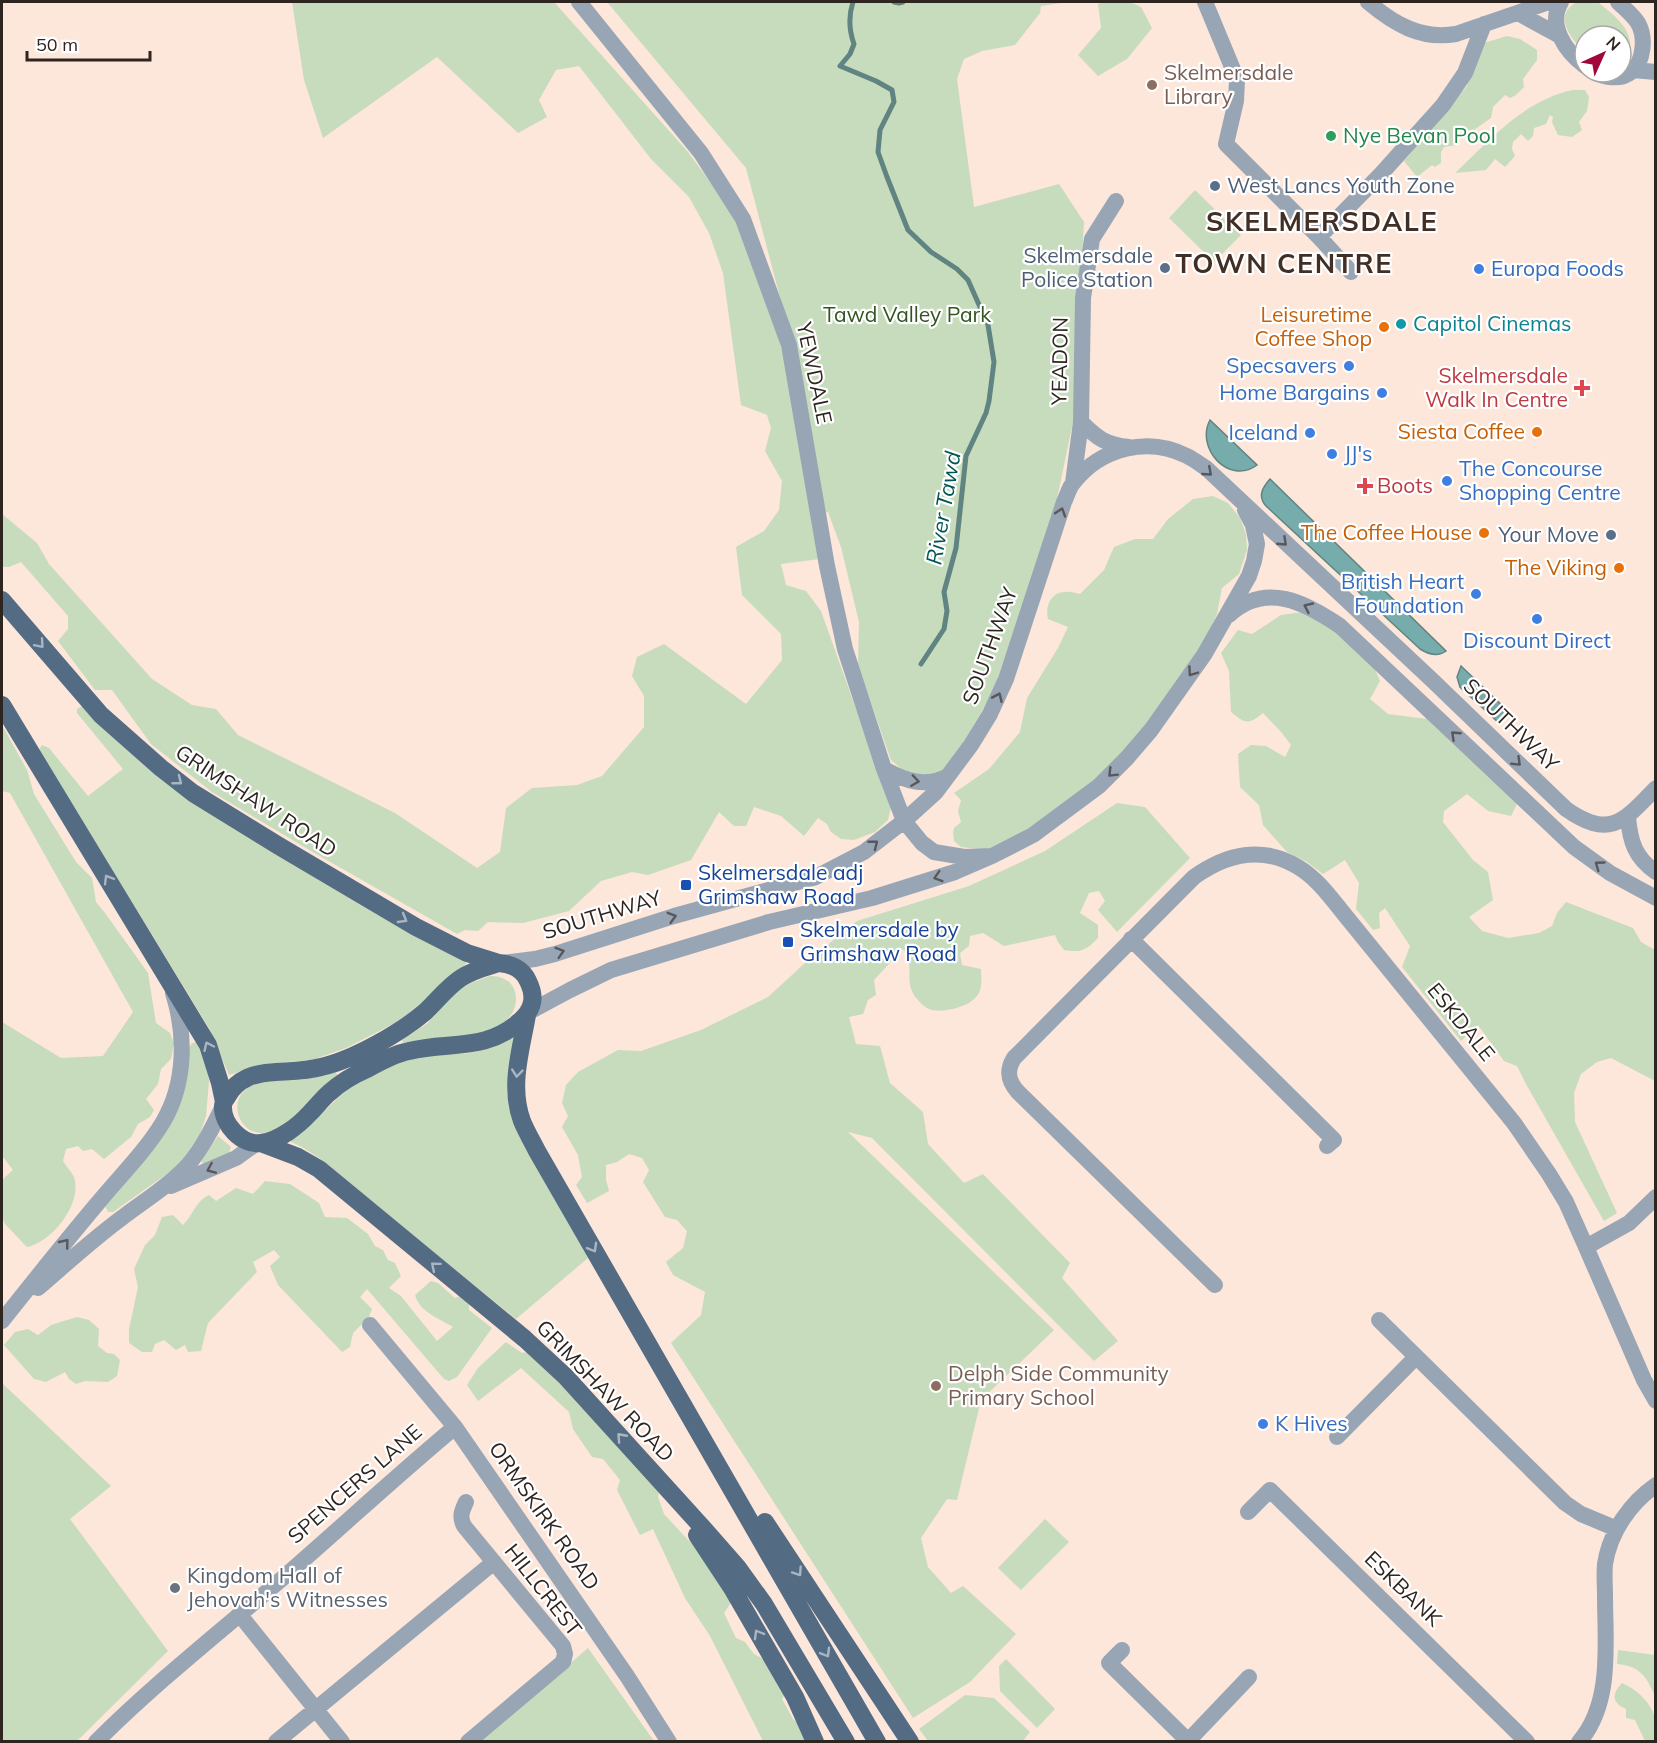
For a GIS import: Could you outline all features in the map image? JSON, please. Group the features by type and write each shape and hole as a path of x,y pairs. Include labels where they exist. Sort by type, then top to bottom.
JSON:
{"main road":[{"name":"GRIMSHAW ROAD","path":"2,600 101,715 194,793 416,927 467,952 519,969 527,978 532,990 533,1001 528,1014 516,1076 517,1100 522,1121 537,1151 877,1742"},
{"path":"2,705 208,1045 224,1104"},
{"path":"224,1104 231,1090 251,1075 319,1068 336,1063 377,1043 416,1019 462,978 477,970 501,963"},
{"path":"259,1143 276,1139 290,1131 339,1084 384,1060 406,1051 474,1044 495,1038 513,1028 528,1014"},
{"name":"GRIMSHAW ROAD","path":"224,1104 226,1118 231,1129 238,1136 298,1157 319,1170 525,1339 566,1377 738,1568 764,1604 846,1742"},
{"path":"660,1366 910,1742"},
{"path":"664,1485 732,1588 795,1697 815,1742"}],"street":[{"name":"YEWDALE","path":"579,2 701,153 743,219 789,345 826,566 845,649 884,770 904,821 922,843 934,852 964,857 992,856"},
{"path":"1205,2 1237,79 1236,101 1226,144 1351,272"},
{"path":"1368,2 1394,22 1429,36 1456,34 1549,2"},
{"path":"1561,2 1555,22 1560,36 1573,54"},
{"path":"1622,4 1638,24 1656,37"},
{"path":"1518,13 1560,36"},
{"path":"1319,237 1381,174 1443,105 1465,73 1484,24"},
{"path":"1638,24 1642,48 1640,59 1633,70 1656,72"},
{"name":"YEADON","path":"1073,483 1081,422 1083,298 1092,239 1116,201"},
{"name":"YEADON","path":"1081,422 1103,441 1132,447"},
{"name":"SOUTHWAY","path":"501,963 555,954 674,916 816,877 864,852 904,821 936,792 971,745 990,714 1006,679 1064,502 1073,483 1094,462 1113,452 1132,447 1149,446 1171,450 1187,456 1206,468 1566,809 1591,823 1607,824 1619,822 1628,817"},
{"name":"SOUTHWAY","path":"528,1014 611,970 769,922 872,898 955,872 1032,835 1099,786 1127,758 1151,730 1198,665 1249,576 1254,561 1257,544 1253,525 1240,502"},
{"name":"SOUTHWAY","path":"1222,622 1237,609 1250,602 1268,598 1292,600 1317,611 1340,626 1574,847 1610,873 1656,898"},
{"path":"884,770 899,778 916,782 931,783 948,776"},
{"path":"1656,788 1628,817 1631,842 1647,867 1656,872"},
{"name":"ESKDALE","path":"1215,1285 1018,1092 1008,1073 1014,1058 1194,877 1224,859 1253,854 1268,856 1298,867 1331,897 1514,1123 1566,1202 1644,1380 1656,1401"},
{"path":"1131,939 1334,1140 1327,1146"},
{"path":"2,1321 164,1120 178,1079 182,1041 178,1008 169,980"},
{"path":"2,1321 78,1253 162,1190 188,1165 210,1134 224,1104"},
{"path":"162,1190 236,1158 259,1143"},
{"path":"1586,1247 1629,1223 1656,1197"},
{"path":"1379,1320 1565,1503 1581,1514 1617,1529"},
{"name":"ORMSKIRK ROAD","path":"370,1325 455,1427 621,1667 669,1742"},
{"path":"1337,1437 1416,1357"},
{"name":"SPENCERS LANE","path":"96,1742 172,1671 343,1526 389,1482 455,1427"},
{"path":"1579,1742 1591,1726 1598,1710 1604,1678 1605,1565 1610,1545 1617,1529 1636,1502 1656,1485"},
{"name":"ESKBANK","path":"1248,1512 1270,1490 1527,1742"},
{"name":"HILLCREST","path":"466,1503 460,1514 461,1520 563,1646 566,1654 563,1662 468,1742"},
{"path":"276,1742 494,1562"},
{"path":"240,1614 342,1742"},
{"path":"1122,1650 1109,1663 1188,1741 1249,1677"}],"green space":[{"name":"Tawd Valley Park","path":"292,2 554,2 688,152 725,202 747,240 764,286 788,372 801,377 746,168 607,2 1068,2 1041,6 1040,13 1015,45 982,51 964,59 957,79 974,207 1059,184 1084,222 1073,422 1053,518 992,694 947,770 935,777 906,773 891,760 858,666 859,622 841,547 828,512 813,515 820,559 781,564 786,585 806,591 821,611 876,765 892,803 888,820 875,832 854,840 841,839 818,818 804,836 781,816 754,807 746,826 734,826 719,812 691,860 648,875 632,872 601,881 569,911 523,923 488,922 478,931 465,930 457,934 212,792 151,744 112,690 95,690 58,641 68,629 68,616 21,562 2,567 2,514 37,543 49,564 152,679 192,705 216,709 238,735 395,813 477,868 500,852 506,808 532,788 577,785 602,776 644,727 644,696 632,676 637,657 664,644 746,704 782,660 781,634 742,595 736,547 764,531 779,510 782,481 765,451 771,428 767,415 741,405 723,273 709,233 689,197 651,159 579,66 556,70 539,100 547,117 518,133 437,57 323,138 304,80"},
{"path":"1130,2 1141,7 1152,28 1127,59 1098,76 1078,55 1101,28 1098,4"},
{"path":"1577,2 1596,2 1614,15 1622,24 1573,24 1573,38 1566,28 1565,21 1565,14"},
{"path":"1507,36 1520,39 1537,50 1537,60 1523,79 1524,87 1510,98 1505,95 1493,107 1491,118 1471,132 1465,130 1458,137 1456,145 1444,147 1441,152 1441,163 1435,167 1432,165 1417,177 1404,161 1467,86 1469,68 1484,43"},
{"path":"1573,90 1585,90 1589,97 1587,111 1579,122 1582,130 1572,137 1558,135 1552,122 1553,117 1550,115 1546,124 1534,128 1533,136 1528,141 1521,134 1513,142 1512,149 1515,156 1505,167 1495,159 1486,170 1455,173 1523,112 1555,95"},
{"path":"1195,190 1241,235 1214,262 1169,218"},
{"path":"1213,496 1228,503 1240,518 1246,534 1247,550 1239,574 1222,588 1217,614 1203,649 1158,712 1101,776 1016,839 991,850 961,847 954,841 954,828 961,822 958,811 961,800 954,793 989,769 1020,732 1027,698 1058,648 1068,627 1048,619 1047,610 1052,598 1064,592 1080,594 1104,570 1114,547 1135,539 1153,539 1168,519 1193,499"},
{"path":"1310,611 1372,662 1380,681 1370,699 1388,714 1427,719 1517,804 1511,816 1488,811 1467,794 1444,811 1443,822 1473,860 1488,872 1493,900 1469,917 1482,931 1508,938 1539,933 1552,926 1557,913 1566,902 1633,928 1641,942 1655,950 1655,1081 1611,1058 1597,1062 1581,1074 1574,1093 1575,1122 1617,1213 1604,1221 1517,1066 1504,1061 1478,1025 1461,1041 1402,967 1410,946 1385,908 1379,913 1380,928 1373,930 1356,909 1359,883 1345,860 1323,874 1307,862 1287,852 1263,825 1259,805 1240,787 1238,754 1251,745 1266,746 1285,757 1291,745 1263,713 1254,720 1244,721 1231,712 1229,671 1221,653 1238,630 1252,634 1281,615"},
{"path":"82,706 115,737 466,964 452,974 422,1003 395,1023 346,1048 312,1060 263,1064 229,1075 209,1028 39,750 42,745 49,748 88,796 123,769 77,713 77,709"},
{"path":"2,725 27,770 34,794 76,862 92,878 96,902 148,973 156,1023 170,1033 174,1044 171,1059 161,1069 158,1084 146,1099 154,1110 150,1117 138,1124 131,1137 104,1159 92,1149 83,1151 78,1146 66,1149 63,1161 74,1177 76,1187 70,1209 55,1230 46,1238 27,1247 5,1224 2,1217 2,1182 13,1170 2,1158 2,1022 61,1058 103,1056 133,1012 10,793 2,791"},
{"path":"1117,803 1145,807 1190,858 1117,932 1098,910 1105,901 1099,891 1089,893 1080,913 1098,925 1098,938 1083,950 1064,950 1055,935 1004,946 983,933 970,936 969,946 960,953 962,965 981,969 980,990 977,996 968,1003 940,1011 926,1008 913,993 909,980 909,961 903,949 874,980 876,995 868,1000 863,1014 849,1017 856,1044 880,1046 890,1083 923,1112 928,1144 964,1183 983,1174 1070,1263 1062,1278 1118,1341 1094,1361 872,1138 848,1132 1054,1330 981,1400 957,1500 947,1499 921,1538 928,1567 951,1593 963,1586 1016,1634 970,1682 913,1718 671,1343 701,1315 705,1292 673,1275 666,1262 683,1248 687,1231 677,1220 665,1217 643,1182 649,1170 642,1158 629,1154 617,1162 606,1165 609,1191 587,1203 576,1185 582,1177 578,1155 562,1127 568,1116 562,1103 566,1085 578,1072 618,1050 641,1051 701,1030 768,997 805,963 857,921 969,886 1045,851"},
{"path":"490,976 504,979 514,989 516,1003 509,1018 498,1026 483,1032 403,1043 402,1040 428,1023 461,989"},
{"path":"514,1038 509,1068 588,1258 516,1319 325,1162 291,1142 348,1089 385,1068 427,1055 474,1052"},
{"path":"197,1042 200,1044 209,1081 206,1116 200,1134 178,1166 113,1212 108,1212 105,1206 158,1142 190,1046"},
{"path":"335,1072 338,1075 298,1113 270,1131 260,1133 252,1131 240,1119 238,1102 242,1094 255,1084 304,1079"},
{"path":"218,1136 231,1147 229,1153 203,1164 201,1161"},
{"path":"265,1181 290,1184 319,1203 325,1217 347,1218 368,1234 375,1246 383,1250 388,1260 395,1263 401,1276 389,1288 401,1296 437,1341 453,1327 425,1310 415,1295 431,1281 438,1283 455,1298 461,1296 469,1303 469,1310 492,1328 457,1377 449,1381 444,1379 367,1289 360,1297 372,1309 369,1317 353,1333 350,1347 342,1352 278,1285 270,1266 280,1257 274,1250 253,1262 257,1272 208,1323 201,1351 188,1352 185,1345 176,1350 164,1340 155,1344 152,1352 142,1352 129,1343 129,1329 138,1287 134,1269 145,1245 155,1235 162,1217 173,1215 183,1225 201,1201 209,1195 216,1201 236,1188 253,1194"},
{"path":"77,1317 89,1320 99,1329 98,1346 107,1353 114,1354 120,1360 117,1376 108,1382 85,1381 76,1384 65,1372 46,1382 34,1379 4,1345 15,1332 28,1329 38,1335 51,1325"},
{"path":"506,1342 522,1353 534,1351 660,1486 658,1497 664,1514 689,1541 707,1554 732,1592 730,1604 724,1613 736,1638 745,1642 754,1654 767,1661 787,1691 782,1699 793,1719 809,1733 812,1741 763,1741 710,1636 685,1598 653,1529 640,1535 617,1490 620,1480 603,1459 592,1457 573,1429 569,1412 521,1368 478,1401 467,1385 478,1368"},
{"path":"2,1383 111,1486 70,1519 168,1651 77,1741 2,1741"},
{"path":"1045,1519 1069,1542 1021,1590 998,1568"},
{"path":"588,1648 654,1741 479,1742"},
{"path":"1618,1650 1655,1655 1655,1696 1641,1673 1631,1667 1617,1664"},
{"path":"1006,1659 1055,1709 1037,1728 1000,1691 999,1666"},
{"path":"1622,1683 1639,1694 1652,1709 1656,1722 1655,1741 1645,1741 1635,1720 1626,1718 1626,1709 1616,1701 1616,1691"},
{"path":"965,1695 994,1698 1030,1732 1023,1741 928,1741 919,1729"}],"water":[{"path":"1210,420 1257,465 1236,471 1217,461 1207,442"},
{"path":"1270,479 1446,651 1433,654 1420,649 1266,506 1261,495"},
{"path":"1461,666 1510,713 1500,724 1460,687 1457,677"}],"waterway":[{"name":"River Tawd","path":"853,2 850,23 854,44 850,54 840,66 892,90 894,102 880,130 878,152 887,177 908,230 931,252 957,269 968,280 988,325 994,362 986,413 966,456 956,548 944,592 947,611 944,629 921,664"},
{"path":"894,2 903,2"}],"place":[{"name":"Skelmersdale Library","path":"1152,85"},
{"name":"Nye Bevan Pool","path":"1331,136"},
{"name":"West Lancs Youth Zone","path":"1215,186"},
{"name":"Skelmersdale Police Station","path":"1165,268"},
{"name":"Europa Foods","path":"1479,269"},
{"name":"Capitol Cinemas","path":"1401,324"},
{"name":"Leisuretime Coffee Shop","path":"1384,327"},
{"name":"Specsavers","path":"1349,366"},
{"name":"Skelmersdale Walk In Centre","path":"1582,388"},
{"name":"Home Bargains","path":"1382,393"},
{"name":"Siesta Coffee","path":"1537,432"},
{"name":"Iceland","path":"1310,433"},
{"name":"JJ's","path":"1332,454"},
{"name":"The Concourse Shopping Centre","path":"1447,481"},
{"name":"Boots","path":"1365,486"},
{"name":"The Coffee House","path":"1484,533"},
{"name":"Your Move","path":"1611,535"},
{"name":"The Viking","path":"1619,568"},
{"name":"British Heart Foundation","path":"1476,594"},
{"name":"Discount Direct","path":"1537,619"},
{"name":"Skelmersdale adj Grimshaw Road","path":"686,885"},
{"name":"Skelmersdale by Grimshaw Road","path":"788,942"},
{"name":"Delph Side Community Primary School","path":"936,1386"},
{"name":"K Hives","path":"1263,1424"},
{"name":"Kingdom Hall of Jehovah's Witnesses","path":"175,1588"}],"district":[{"name":"SKELMERSDALE","path":"1322,222"},
{"name":"TOWN CENTRE","path":"1284,264"}]}
